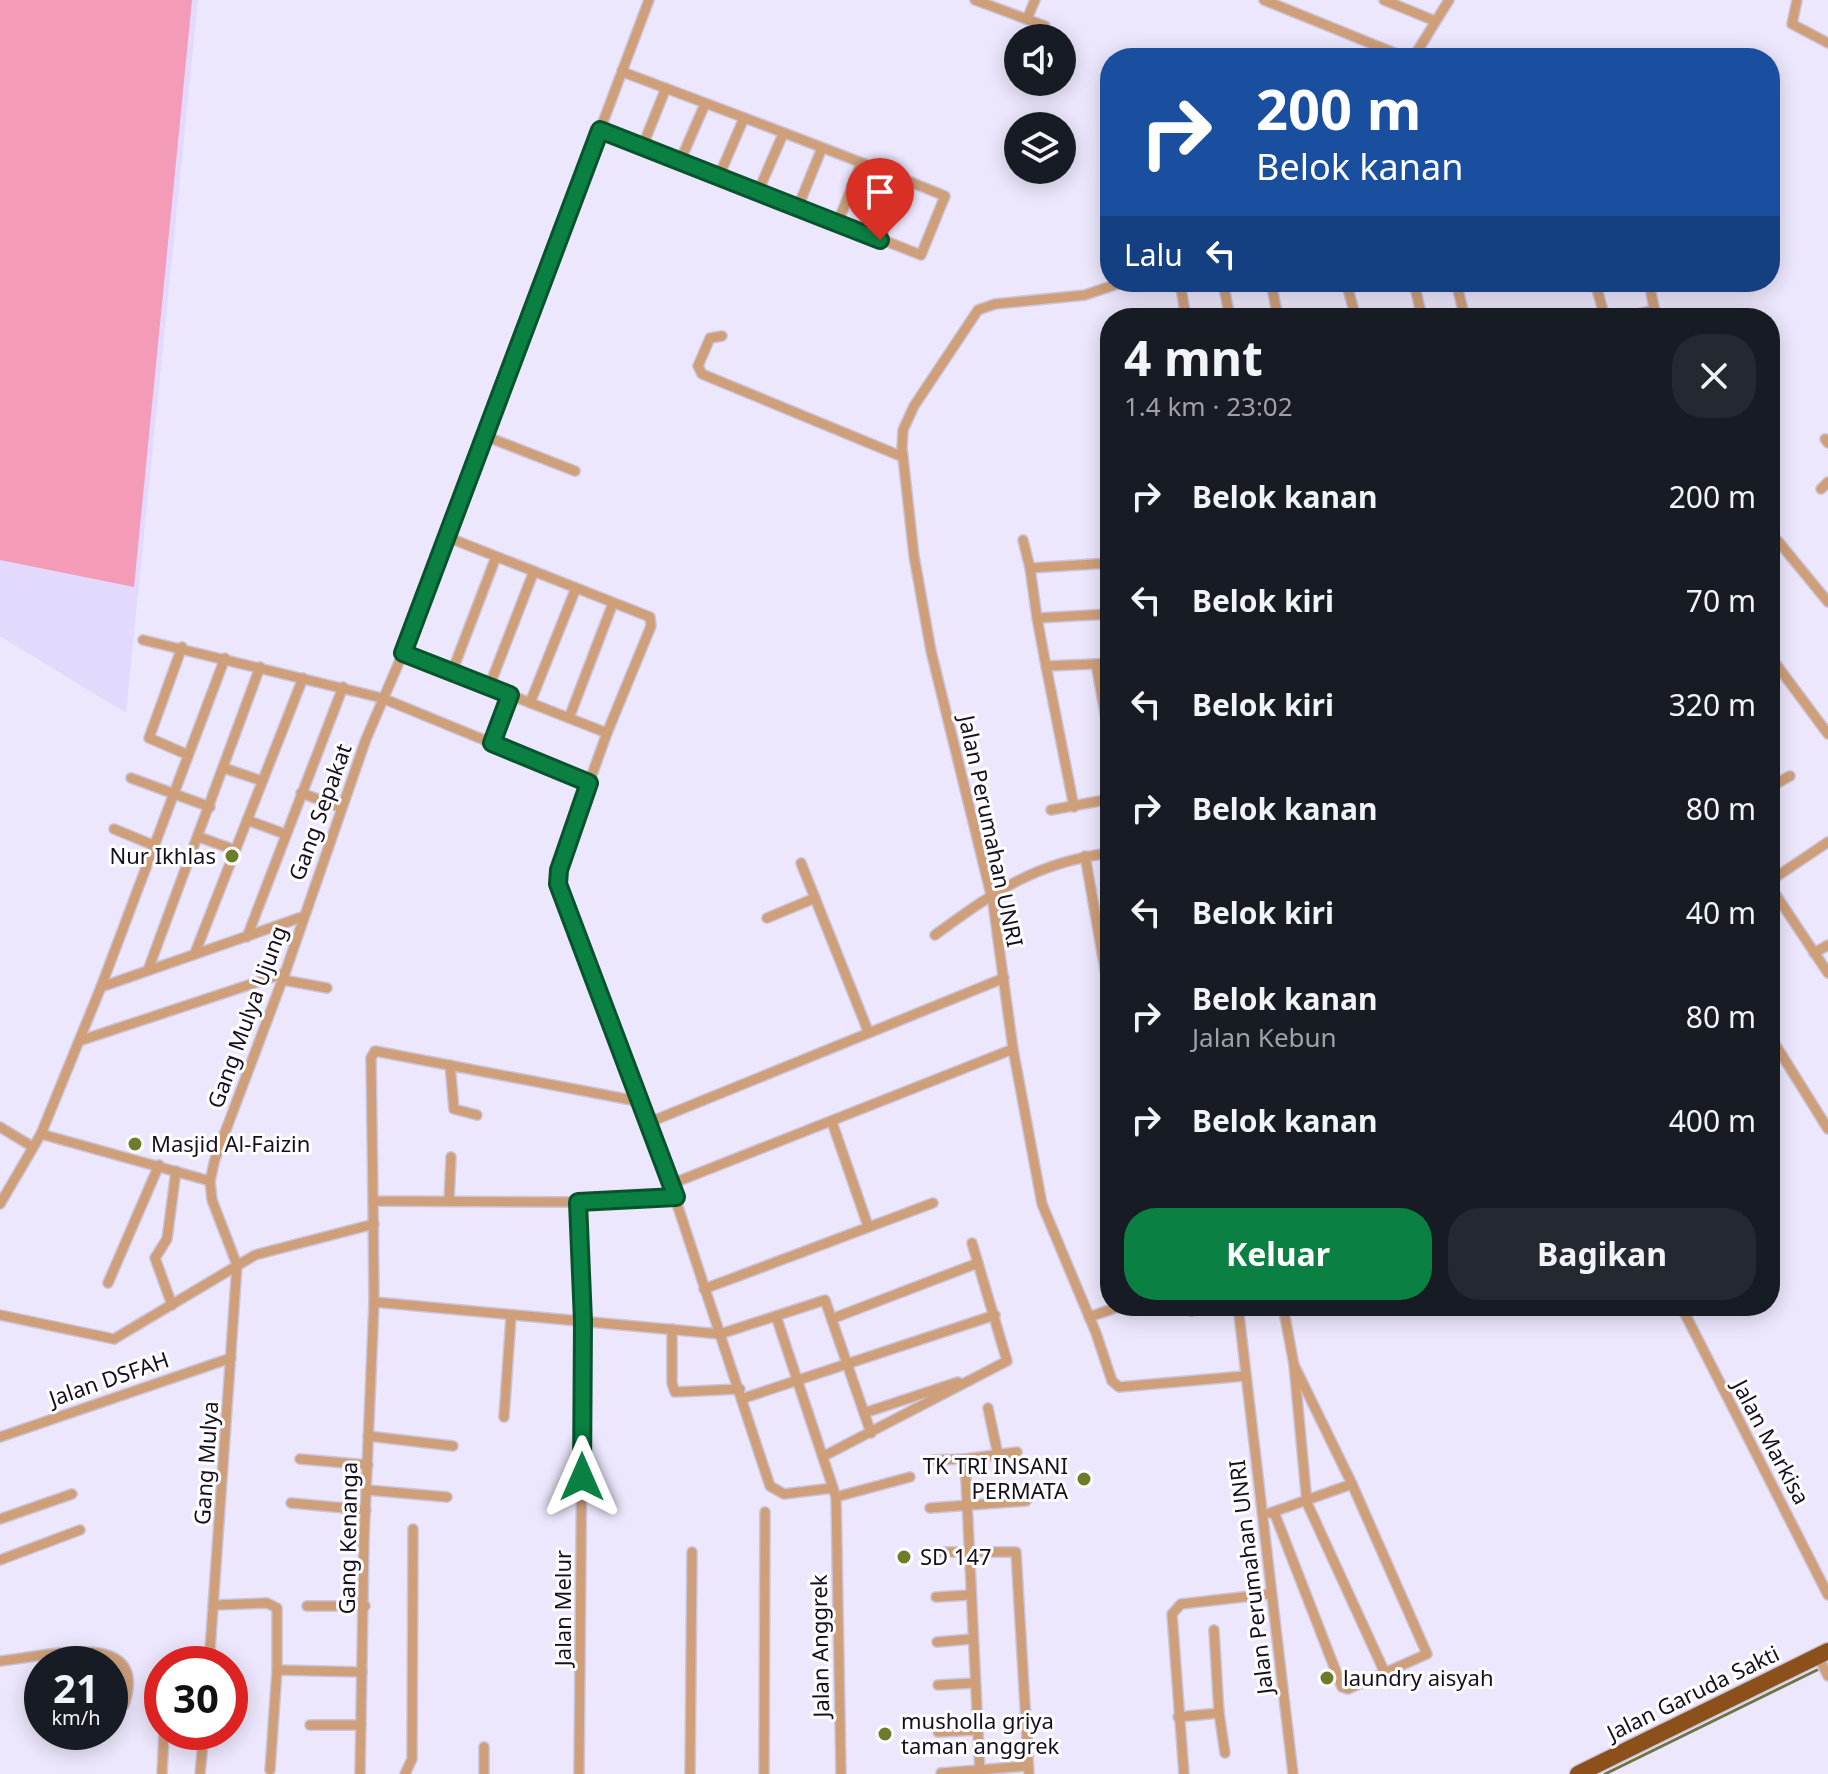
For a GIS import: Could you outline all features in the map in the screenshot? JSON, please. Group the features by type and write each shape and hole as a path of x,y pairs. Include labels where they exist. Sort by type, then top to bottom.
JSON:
{"highway":[{"name":"Jalan Garuda Sakti","path":"1578,1774 1823,1654"}],"street":[{"name":"Gang Sepakat","path":"302,917 340,807 403,653 649,0"},
{"path":"975,0 1040,24"},
{"path":"1027,19 1035,0"},
{"path":"1264,0 1385,48"},
{"path":"1294,12 1298,0"},
{"path":"1385,0 1435,21"},
{"path":"1417,48 1449,0"},
{"path":"1797,0 1791,23 1828,43"},
{"path":"600,130 681,159 920,257 945,199 622,71"},
{"path":"643,145 666,88"},
{"path":"681,159 705,104"},
{"path":"719,176 744,118"},
{"path":"758,192 783,134"},
{"path":"798,207 822,148"},
{"path":"838,222 861,164"},
{"path":"880,240 903,180"},
{"name":"Jalan Perumahan UNRI","path":"1100,290 1085,295 995,304 978,310 909,414 902,438 903,457 923,610 991,894 1013,1049 1042,1204 1112,1381 1119,1387 1245,1376"},
{"path":"722,336 707,342 698,366 702,374 903,457"},
{"path":"485,436 575,471"},
{"path":"447,537 650,617 652,622 607,733 559,870 558,884 650,1122 774,1491 784,1494 834,1492 910,1477"},
{"path":"1023,540 1074,807"},
{"path":"1780,543 1828,602"},
{"path":"452,672 496,557"},
{"path":"1030,568 1100,564"},
{"path":"489,687 534,571"},
{"path":"530,703 576,588"},
{"path":"569,718 613,603"},
{"path":"1037,618 1100,615"},
{"path":"143,640 382,698 589,783"},
{"path":"182,647 149,738 186,754"},
{"path":"403,653 607,733"},
{"path":"0,1204 41,1134 82,1040 186,754 225,658"},
{"path":"1096,664 1100,685"},
{"path":"1046,666 1100,664"},
{"path":"148,970 260,667"},
{"path":"1780,669 1828,734"},
{"path":"195,953 303,678"},
{"path":"247,937 343,687"},
{"path":"492,743 510,695"},
{"path":"224,768 262,781"},
{"path":"1780,782 1790,776"},
{"path":"131,778 210,807"},
{"path":"301,793 340,807"},
{"path":"1051,810 1100,801"},
{"path":"247,820 285,834"},
{"path":"114,829 153,845"},
{"path":"199,837 235,850"},
{"path":"1780,877 1828,842"},
{"path":"935,935 991,894 1046,866 1100,854"},
{"path":"1085,856 1100,941"},
{"path":"801,863 868,1031"},
{"path":"767,918 815,898"},
{"path":"1780,900 1828,973"},
{"path":"101,987 302,917"},
{"name":"Gang Mulya Ujung","path":"237,1265 214,1209 210,1181 215,1159 284,977 302,917"},
{"path":"1814,953 1828,945"},
{"path":"82,1040 284,977 327,988"},
{"path":"650,1122 1004,978"},
{"path":"671,1184 1013,1049"},
{"name":"Gang Kenanga","path":"360,1774 374,1302 371,1055 381,1051 450,1065"},
{"path":"1780,1052 1828,1129"},
{"path":"477,1115 454,1109 450,1065 642,1102"},
{"path":"832,1122 868,1226"},
{"path":"0,1127 33,1147"},
{"path":"41,1134 210,1181"},
{"path":"449,1201 451,1157"},
{"path":"108,1283 159,1165"},
{"path":"172,1305 155,1258 168,1235 176,1171"},
{"path":"373,1201 578,1202 676,1197"},
{"name":"Jalan Melur","path":"578,1202 583,1321 579,1774"},
{"path":"704,1289 933,1203"},
{"path":"0,1315 114,1339 237,1265 279,1247 374,1224"},
{"path":"824,1456 1007,1360 972,1243"},
{"path":"834,1318 978,1263"},
{"name":"Gang Mulya","path":"211,1646 237,1265"},
{"path":"374,1302 720,1334 824,1300 834,1318 871,1433"},
{"path":"1089,1317 1100,1313"},
{"path":"672,1329 672,1383 675,1392 742,1394 799,1380 995,1315"},
{"name":"Jalan Anggrek","path":"776,1316 834,1492 841,1774"},
{"name":"Jalan Perumahan UNRI","path":"1239,1316 1269,1594 1293,1774"},
{"path":"1285,1316 1294,1365 1307,1503 1385,1673"},
{"name":"Jalan Markisa","path":"1686,1316 1828,1595"},
{"path":"504,1417 511,1317"},
{"name":"Jalan DSFAH","path":"0,1437 231,1358"},
{"path":"1274,1512 1342,1687 1348,1689 1427,1654 1352,1484 1294,1365"},
{"path":"864,1413 977,1377"},
{"path":"988,1408 998,1455"},
{"path":"368,1436 453,1446"},
{"path":"933,1460 965,1464 1017,1452"},
{"path":"300,1459 368,1465"},
{"path":"965,1464 980,1772"},
{"path":"1262,1515 1307,1503 1352,1484"},
{"path":"367,1490 447,1497"},
{"path":"0,1519 72,1494"},
{"path":"930,1508 1026,1501"},
{"path":"291,1503 366,1510"},
{"path":"764,1774 765,1512"},
{"path":"405,1774 412,1759 413,1529"},
{"path":"0,1560 80,1530"},
{"path":"690,1774 692,1552"},
{"path":"931,1552 1016,1552 1028,1770 941,1773"},
{"path":"1184,1774 1172,1641 1175,1609 1181,1604 1269,1594"},
{"path":"936,1597 970,1595"},
{"path":"214,1605 267,1603 277,1608 277,1670 270,1770"},
{"path":"307,1606 365,1606"},
{"path":"1214,1630 1219,1713 1225,1753"},
{"path":"937,1642 972,1639"},
{"path":"1823,1654 1828,1676"},
{"path":"0,1661 24,1659"},
{"path":"277,1670 362,1672"},
{"path":"938,1685 975,1683"},
{"path":"1178,1717 1219,1713"},
{"path":"310,1725 361,1725"},
{"path":"938,1732 977,1730"},
{"path":"484,1747 484,1774"},
{"path":"162,1774 163,1750"},
{"path":"200,1774 202,1750"}],"shaded area":[{"path":"0,0 198,0 126,713 0,636"},
{"path":"0,0 192,0 134,587 0,560"}],"waterway":[{"path":"1605,1774 1817,1670"}],"place":[{"name":"Nur Ikhlas","path":"232,856"},
{"name":"Masjid Al-Faizin","path":"135,1144"},
{"name":"TK TRI INSANI PERMATA","path":"1084,1479"},
{"name":"SD 147","path":"904,1557"},
{"name":"laundry aisyah","path":"1327,1678"},
{"name":"musholla griya taman anggrek","path":"885,1734"}],"route":[{"path":"582,1477 583,1321 578,1202 676,1197 558,884 565,849 589,783 492,743 510,695 403,653 600,130 681,159 880,240"}]}
